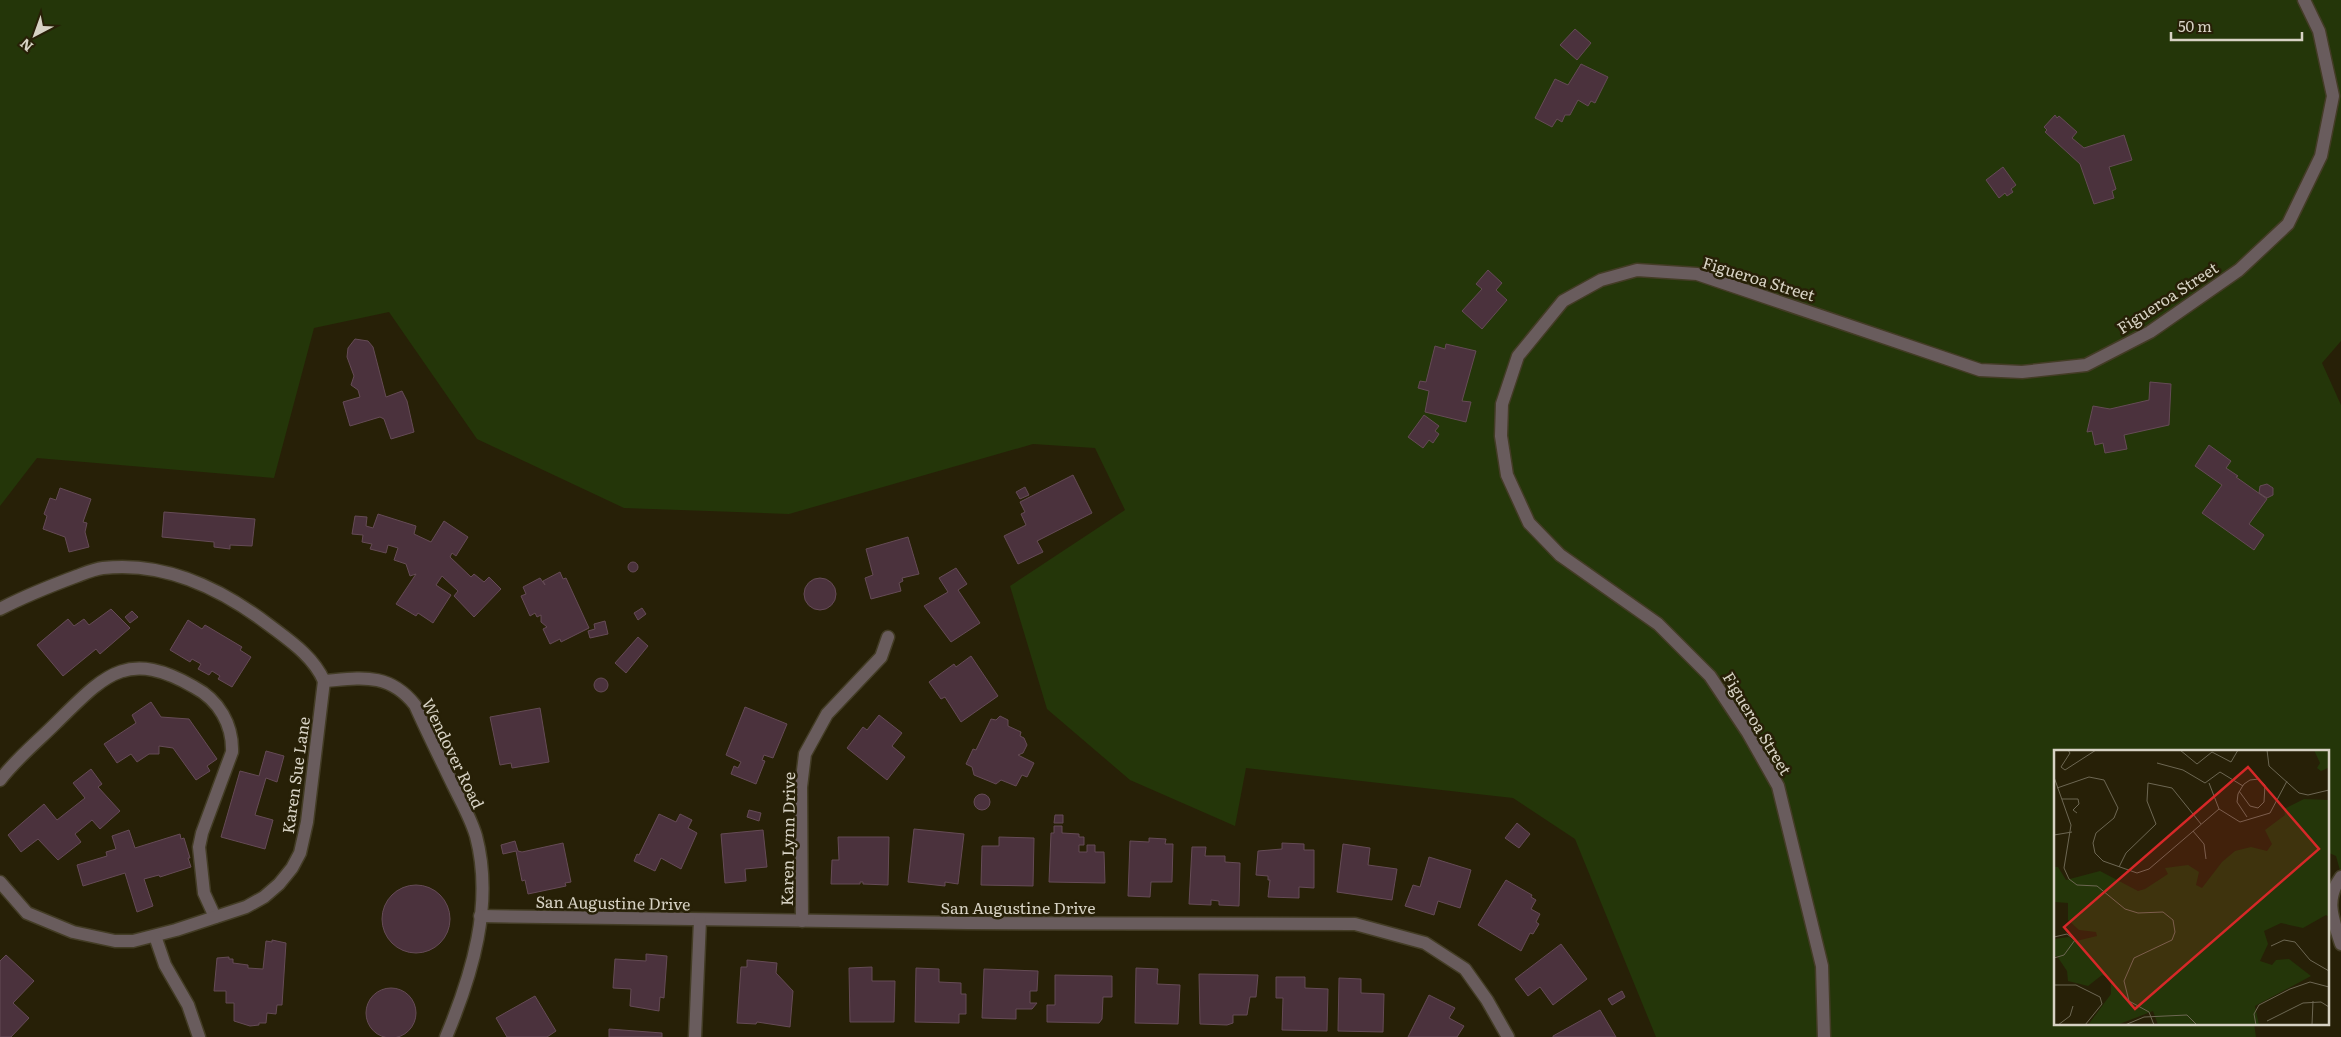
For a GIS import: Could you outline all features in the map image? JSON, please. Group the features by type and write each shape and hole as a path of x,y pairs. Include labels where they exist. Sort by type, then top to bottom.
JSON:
{"street":[{"name":"Figueroa Street","path":"1824,1037 1822,966 1778,786 1748,733 1710,676 1658,624 1560,555 1529,524 1507,475 1501,436 1502,404 1518,356 1563,302 1601,280 1637,270 1697,274 1980,370 2022,372 2086,365 2150,332 2239,270 2288,224 2321,156 2333,96 2319,30 2304,0"},
{"path":"0,609 37,590 101,568 130,568 158,571 193,580 245,606 293,643 316,665 324,681"},
{"name":"Karen Lynn Drive","path":"802,921 801,787 805,754 827,714 881,657 888,636"},
{"path":"0,780 23,754 79,699 104,678 122,671 152,669 166,672 198,688 218,707 228,724 232,739 232,752 202,833 199,847 204,893 215,917"},
{"name":"Wendover Road","path":"324,681 359,678 380,680 394,685 406,693 414,705 476,836 479,858 480,916 471,970 446,1037"},
{"name":"Karen Sue Lane","path":"0,882 27,914 73,932 115,941 133,941 154,936 246,907 264,897 280,884 300,853 307,822 324,681"},
{"path":"2341,877 2331,891 2332,914 2341,944"},
{"name":"San Augustine Drive","path":"480,916 802,921 1355,924 1425,943 1464,969 1487,1000 1508,1037"},
{"path":"695,1037 700,920"},
{"path":"154,936 165,965 188,1005 199,1037"}],"green space":[{"path":"0,0 2341,0 2341,341 2322,363 2341,405 2341,874 2336,856 2328,852 2328,750 2054,750 2054,1024 2254,1024 2256,1037 1656,1037 1575,839 1513,798 1246,768 1235,826 1130,780 1047,709 1010,586 1125,510 1095,448 1033,444 789,514 624,508 477,439 389,312 314,328 274,478 37,458 0,506"}],"building":[{"path":"1575,29 1591,43 1577,60 1560,45"},
{"path":"1581,64 1608,77 1595,103 1591,101 1588,106 1578,100 1570,115 1565,115 1562,122 1557,119 1552,127 1535,118 1555,79 1568,85"},
{"path":"2055,115 2057,118 2059,116 2077,132 2072,138 2084,148 2124,135 2132,160 2109,167 2116,189 2112,191 2114,198 2094,204 2080,164 2045,132 2047,130 2044,127"},
{"path":"2003,167 2016,185 2011,189 2013,192 2007,196 2005,193 1999,198 1986,180"},
{"path":"1488,270 1502,283 1496,290 1507,300 1482,329 1462,311 1482,289 1476,284"},
{"path":"355,339 368,341 373,347 386,397 402,391 407,401 414,432 391,439 384,419 380,417 350,426 343,402 360,397 358,390 351,385 354,376 347,357 348,348"},
{"path":"1446,344 1476,351 1462,401 1471,402 1466,422 1425,412 1429,391 1418,388 1420,381 1426,382 1435,346 1445,349"},
{"path":"2150,382 2171,384 2169,425 2124,435 2127,449 2105,453 2103,443 2095,445 2092,431 2087,432 2093,406 2110,409 2149,400"},
{"path":"1424,415 1439,426 1435,431 1439,434 1433,443 1429,440 1423,448 1408,437"},
{"path":"2209,445 2231,461 2226,468 2267,499 2249,524 2264,535 2254,550 2202,513 2222,485 2195,466"},
{"path":"1073,475 1092,513 1037,541 1043,552 1018,564 1004,536 1026,525 1021,514 1025,512 1020,502"},
{"path":"2267,484 2273,488 2273,495 2267,498 2259,493 2260,486"},
{"path":"1025,487 1029,495 1020,499 1016,492"},
{"path":"60,488 91,499 83,522 87,523 85,532 89,547 69,552 65,537 43,529 47,516 44,514 50,498 56,500"},
{"path":"164,512 255,519 252,546 230,545 230,549 214,547 214,542 162,537"},
{"path":"378,514 416,526 414,534 431,542 444,521 468,537 456,556 452,553 450,557 471,577 474,574 484,582 489,577 501,589 474,617 454,596 458,591 442,576 436,585 451,595 433,623 418,613 416,616 396,604 416,574 410,576 406,564 394,560 398,548 388,545 386,553 370,549 372,544 362,542 363,535 352,534 355,516 367,517 366,526 373,528"},
{"path":"908,537 919,574 902,578 903,581 899,583 901,591 871,599 865,578 873,575 866,549"},
{"path":"633,562 638,567 633,572 628,567"},
{"path":"956,568 967,584 958,590 980,623 951,642 924,606 948,592 939,578"},
{"path":"560,572 563,579 566,578 589,628 561,642 560,639 550,644 543,629 547,627 541,622 541,615 537,617 535,613 530,616 521,596 526,594 523,587 540,578 545,585 543,581"},
{"path":"820,578 832,582 836,594 832,606 820,610 808,606 804,594 808,582"},
{"path":"642,608 646,614 638,620 634,613"},
{"path":"111,609 130,628 100,654 96,649 63,676 37,645 68,619 74,626 84,619 89,625"},
{"path":"132,611 138,617 130,623 125,617"},
{"path":"188,620 202,629 205,625 242,647 240,650 251,657 232,687 218,679 220,676 212,671 209,675 198,669 201,664 192,659 190,662 170,650"},
{"path":"605,621 608,634 590,638 588,631 595,629 594,624"},
{"path":"638,637 648,646 626,673 615,663"},
{"path":"971,656 998,696 961,722 945,697 941,699 929,682 954,664 956,667"},
{"path":"598,678 604,678 608,685 604,692 598,692 594,688 594,682"},
{"path":"151,702 161,717 189,719 217,759 207,766 210,771 196,780 173,748 159,746 159,754 149,754 137,762 131,754 117,763 104,744 136,723 132,715"},
{"path":"745,707 787,724 773,758 764,755 762,760 765,761 756,784 731,774 734,766 738,768 741,762 726,755"},
{"path":"540,708 549,762 512,768 511,763 500,765 490,717"},
{"path":"879,715 902,733 892,746 905,757 887,780 847,748 863,727 867,730"},
{"path":"1000,716 1008,720 1008,726 1021,732 1020,736 1024,738 1027,745 1023,753 1018,755 1034,763 1027,777 1022,775 1016,786 1001,780 996,784 974,775 972,767 966,764 973,749 976,750 991,719 996,720"},
{"path":"266,751 284,756 277,782 266,778 255,815 273,820 265,849 221,837 240,771 259,776"},
{"path":"91,769 102,784 98,787 120,811 100,829 92,820 75,834 81,842 58,860 38,839 21,852 8,835 44,804 57,820 85,798 73,783"},
{"path":"982,794 988,796 990,802 988,808 982,810 976,808 974,802 976,796"},
{"path":"749,810 761,813 759,821 747,817"},
{"path":"659,814 676,822 680,814 692,820 688,828 697,833 681,869 661,858 655,871 634,861 637,854 639,855"},
{"path":"1055,815 1063,815 1063,823 1054,823"},
{"path":"1517,823 1530,834 1519,848 1505,838"},
{"path":"1054,826 1062,826 1062,833 1079,834 1079,837 1084,837 1084,845 1079,845 1079,852 1087,852 1087,845 1095,845 1095,852 1104,852 1105,883 1049,882 1051,833 1054,833"},
{"path":"914,829 964,834 958,884 945,882 945,886 908,882"},
{"path":"129,830 135,848 180,834 181,839 184,838 191,867 160,877 159,875 144,879 153,906 137,912 125,873 83,886 77,865 107,856 106,852 116,849 112,836"},
{"path":"763,830 767,867 745,869 746,881 725,883 721,834"},
{"path":"838,837 889,837 888,885 863,884 863,882 860,882 860,884 831,884 832,860 839,860"},
{"path":"999,837 1034,838 1033,886 981,885 982,846 999,846"},
{"path":"1149,838 1166,839 1165,844 1173,844 1172,882 1151,882 1150,897 1128,896 1130,841 1149,842"},
{"path":"515,841 518,851 522,852 563,843 571,882 565,883 566,886 528,894 525,880 522,881 516,851 503,854 501,845"},
{"path":"1282,843 1304,844 1304,850 1314,850 1314,888 1299,887 1299,898 1268,897 1270,880 1268,880 1268,876 1256,875 1258,851 1282,849"},
{"path":"1343,844 1370,848 1368,865 1397,869 1392,900 1337,892"},
{"path":"1192,847 1206,847 1205,856 1225,856 1225,862 1240,863 1239,906 1219,905 1219,901 1211,900 1211,905 1189,904"},
{"path":"1429,857 1471,870 1460,908 1438,901 1434,915 1405,906 1413,885 1420,887"},
{"path":"1506,880 1532,895 1531,897 1536,900 1531,909 1540,914 1536,922 1539,924 1533,934 1530,933 1521,951 1478,925"},
{"path":"416,885 429,888 440,895 447,906 450,919 447,932 440,943 429,950 416,953 403,950 392,943 385,932 382,919 385,906 392,895 403,888"},
{"path":"272,940 286,943 282,1005 277,1005 276,1014 267,1013 266,1023 250,1026 234,1021 234,1003 226,1003 226,991 214,991 217,958 229,957 229,959 233,959 233,963 248,965 248,968 263,969 266,941 272,942"},
{"path":"1561,944 1587,979 1553,1005 1540,987 1528,996 1515,979"},
{"path":"646,954 667,956 664,998 660,997 659,1011 630,1006 631,989 613,988 615,959 646,961"},
{"path":"6,955 34,981 13,1003 29,1018 11,1037 0,1037 0,961"},
{"path":"747,960 777,963 776,973 793,991 790,1027 757,1022 756,1024 737,1023 741,967 747,967"},
{"path":"872,967 872,981 895,981 894,1022 850,1022 849,968"},
{"path":"916,968 939,969 939,982 961,983 961,994 966,994 966,1014 959,1014 959,1023 915,1022"},
{"path":"1136,968 1158,969 1157,984 1180,985 1178,1024 1135,1023"},
{"path":"984,969 1038,971 1037,991 1030,991 1030,1003 1037,1003 1032,1009 1016,1009 1016,1019 982,1018"},
{"path":"1199,974 1258,975 1256,997 1250,997 1247,1015 1233,1015 1233,1023 1227,1025 1200,1024"},
{"path":"1055,975 1112,976 1112,997 1103,997 1102,1019 1099,1023 1047,1022 1047,1005 1055,1005"},
{"path":"1276,977 1305,977 1305,988 1328,989 1327,1031 1282,1030 1283,998 1276,998"},
{"path":"1339,978 1361,979 1361,993 1384,994 1383,1032 1338,1031"},
{"path":"391,988 401,990 409,995 414,1003 416,1013 414,1023 409,1031 401,1036 391,1038 381,1036 373,1031 368,1023 366,1013 368,1003 373,995 381,990"},
{"path":"1622,991 1625,997 1612,1005 1608,999"},
{"path":"1429,995 1455,1008 1449,1018 1464,1026 1457,1037 1408,1037"},
{"path":"535,996 556,1031 547,1037 507,1037 496,1018"},
{"path":"1600,1010 1616,1037 1553,1037 1553,1036"},
{"path":"609,1029 662,1033 662,1037 609,1037"}]}
